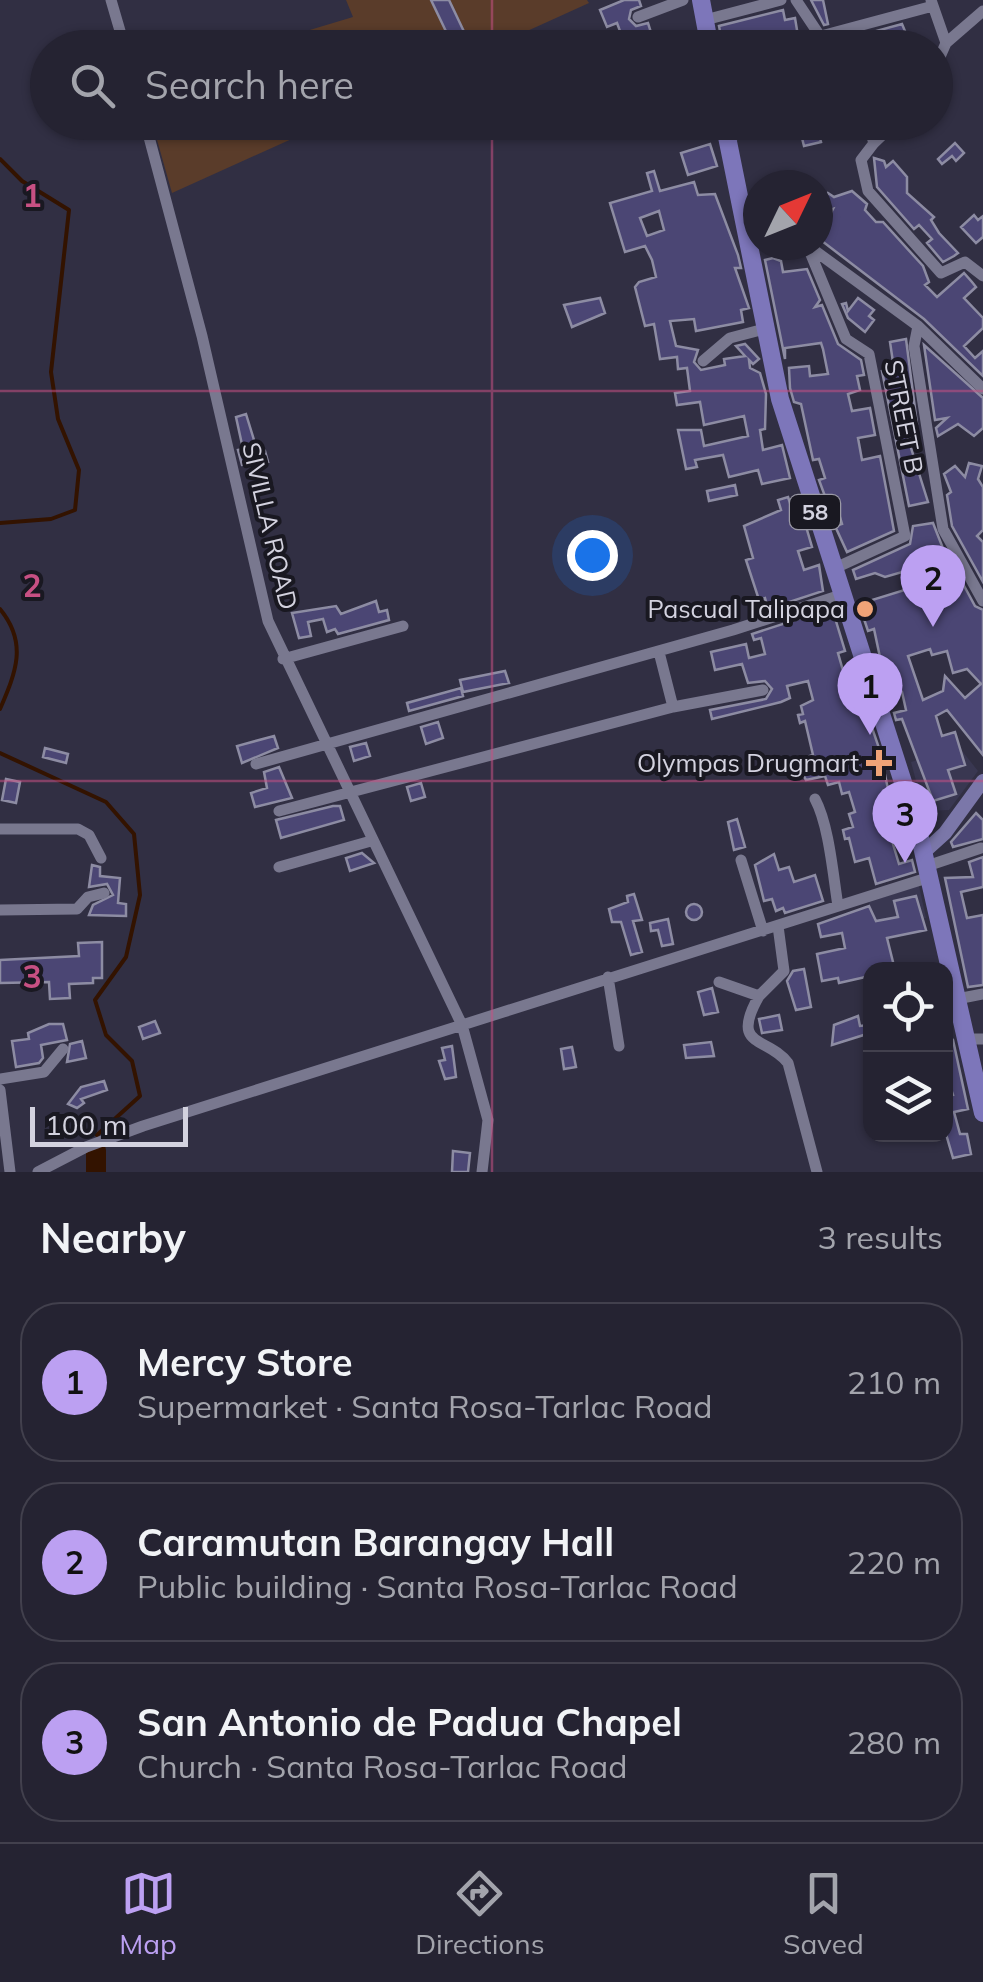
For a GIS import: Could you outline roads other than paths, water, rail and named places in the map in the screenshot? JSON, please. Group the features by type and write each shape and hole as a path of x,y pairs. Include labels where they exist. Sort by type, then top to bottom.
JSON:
{"highway":[{"path":"701,0 707,30"},
{"name":"58","path":"727,140 743,205"},
{"name":"58","path":"754,260 764,329 780,399 927,865 957,999 974,1039 983,1113"}],"main road":[{"path":"927,865 944,834 983,781"}],"street":[{"path":"111,0 119,30"},
{"path":"638,17 683,0"},
{"path":"705,20 780,0"},
{"path":"796,0 816,30"},
{"path":"857,30 932,3 942,30"},
{"path":"953,36 983,11"},
{"name":"SIVILLA ROAD","path":"150,140 202,336 264,610 283,659 462,1025 488,1120 482,1172"},
{"path":"873,140 874,144"},
{"path":"878,140 861,160 866,187 941,274 965,262 983,276"},
{"name":"STREET B","path":"813,260 846,339 869,354 905,536 833,569"},
{"path":"828,260 918,326 983,389"},
{"path":"918,326 914,346 943,530 983,601"},
{"path":"703,361 730,338 764,329"},
{"path":"256,764 326,748 659,652 841,595"},
{"path":"283,659 403,626"},
{"path":"659,652 672,707"},
{"path":"279,812 672,707 763,690"},
{"path":"815,799 826,821 824,838 838,906"},
{"path":"0,828 78,830 89,835 101,858"},
{"path":"278,867 371,840"},
{"path":"38,1172 86,1147 143,1126 778,926 838,906 927,865 981,848"},
{"path":"741,860 763,930"},
{"path":"0,910 77,909 88,898 104,893"},
{"path":"778,926 784,971 759,996 749,1018 751,1036 758,1045 783,1056 788,1063 818,1172"},
{"path":"608,977 620,1046"},
{"path":"719,982 759,996"},
{"path":"957,999 983,994"},
{"path":"0,1080 44,1072 62,1049"},
{"path":"0,1090 10,1172"}],"waterway":[{"path":"0,159 22,181 69,210 51,372 58,419 79,470 75,510 51,519 0,523"},
{"path":"0,609 17,646 11,683 0,709"},
{"path":"0,753 106,802 134,834 140,895 126,957 95,1000 106,1035 132,1061 140,1096 97,1135"},
{"path":"96,1150 96,1172"}],"place":[{"name":"Pascual Talipapa","path":"865,609"},
{"name":"Caramutan Barangay Hall","path":"933,627"},
{"name":"Mercy Store","path":"870,735"},
{"name":"Olympas Drugmart","path":"879,763"},
{"name":"San Antonio de Padua Chapel","path":"905,863"}]}
